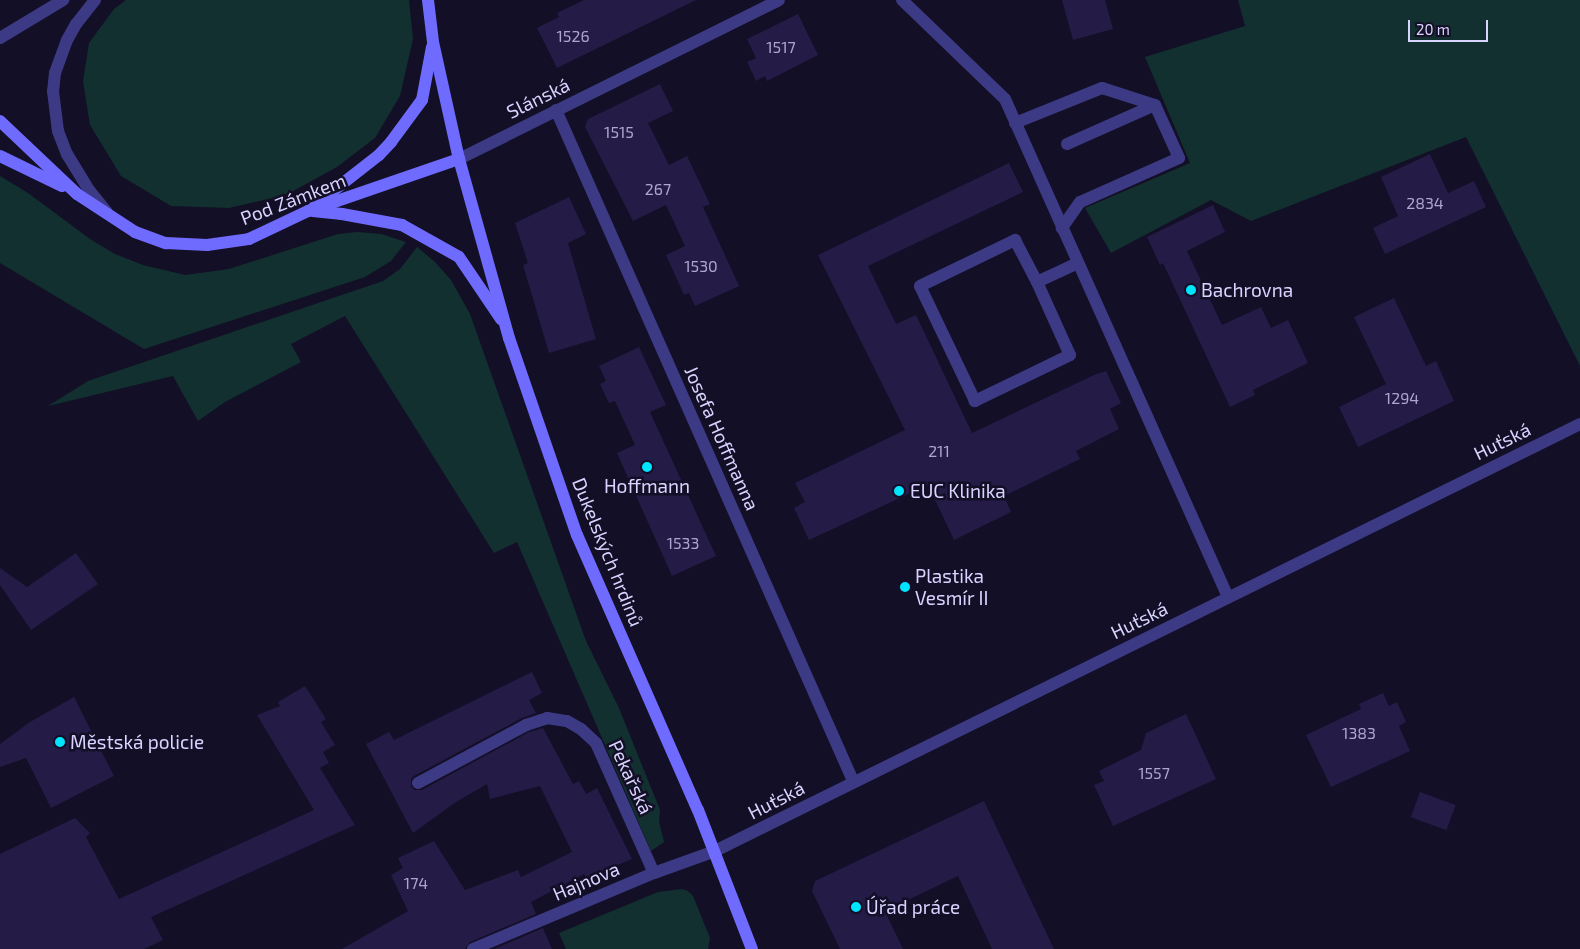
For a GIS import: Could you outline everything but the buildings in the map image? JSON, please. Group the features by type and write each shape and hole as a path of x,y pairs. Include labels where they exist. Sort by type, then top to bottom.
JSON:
{"main road":[{"path":"428,0 433,42 459,158"},
{"path":"308,211 380,154 422,100 433,42"},
{"name":"Pod Zámkem","path":"0,121 77,194 135,232 166,243 207,245 249,239 308,211 459,158"},
{"path":"0,156 77,194"},
{"name":"Dukelských hrdinů","path":"459,158 507,329 577,535 715,851 752,949"},
{"path":"308,211 342,214 402,225 459,257 507,329"}],"street":[{"path":"0,38 64,0"},
{"name":"Pod Zámkem","path":"95,0 76,24 60,55 53,91 54,114 58,131 78,174 112,218"},
{"name":"Slánská","path":"459,158 779,0"},
{"path":"902,0 1005,99 1228,597"},
{"path":"1015,123 1102,88 1155,105 1179,158 1080,202 1062,228"},
{"path":"1067,144 1155,105"},
{"name":"Josefa Hoffmanna","path":"556,110 853,781"},
{"path":"1015,240 1037,282 1070,355 975,401 920,286 1015,240"},
{"path":"1037,282 1078,263"},
{"name":"Huťská","path":"715,851 853,781 1580,424"},
{"name":"Pekařská","path":"418,783 526,725 547,718 567,721 581,729 596,743 654,873"},
{"name":"Hajnova","path":"473,949 654,873 715,851"}],"green space":[{"path":"126,0 409,0 413,39 400,96 375,138 337,167 286,195 229,208 171,206 121,176 90,125 83,81 89,43 114,9"},
{"path":"1238,0 1580,0 1580,366 1466,137 1251,221 1211,200 1111,253 1085,208 1190,163 1145,57 1245,26"},
{"path":"0,176 28,193 90,239 115,254 143,265 185,275 229,269 338,234 357,232 381,234 406,242 391,261 365,277 144,349 0,263"},
{"path":"417,247 435,262 451,280 470,314 586,641 619,708 660,810 659,822 664,842 651,851 517,542 494,553 345,316 291,344 301,362 225,402 198,421 173,376 48,406 88,381 383,281 400,269"},
{"path":"682,889 688,891 693,896 710,938 708,949 566,949 559,933 658,892"}],"place":[{"name":"Bachrovna","path":"1191,290"},
{"name":"Hoffmann","path":"647,467"},
{"name":"EUC Klinika","path":"899,491"},
{"name":"Plastika Vesmír II","path":"905,587"},
{"name":"Městská policie","path":"60,742"},
{"name":"Úřad práce","path":"856,907"}]}
